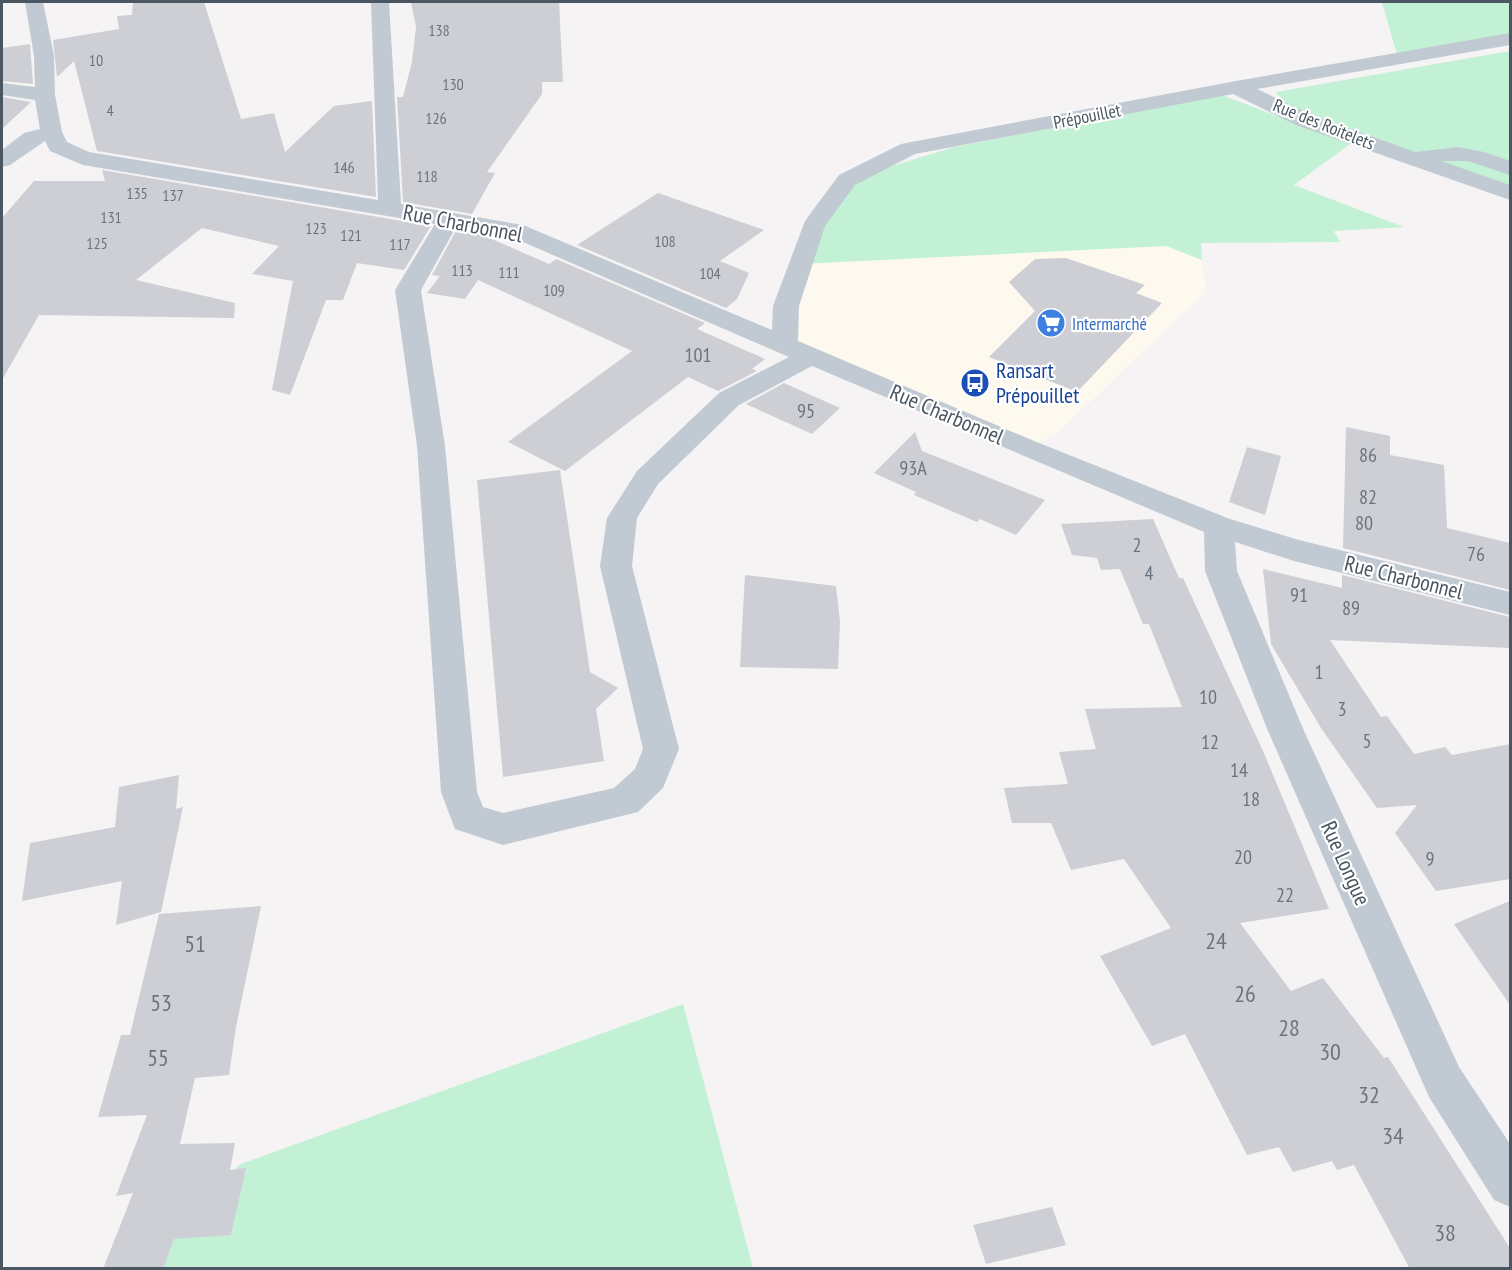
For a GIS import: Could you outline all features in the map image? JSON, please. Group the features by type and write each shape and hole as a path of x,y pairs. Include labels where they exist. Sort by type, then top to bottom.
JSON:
{"street":[{"path":"2,160 32,138 51,132 45,95 44,56 34,2"},
{"name":"Rue Charbonnel","path":"380,2 390,209"},
{"name":"Prépouillet","path":"798,351 786,306 813,226 848,180 909,149 1236,87 1510,39"},
{"name":"Rue des Roitelets","path":"1236,87 1304,120 1510,193"},
{"path":"2,89 45,95"},
{"name":"Rue Charbonnel","path":"51,132 58,146 83,158 516,230 798,351 1219,526 1294,550 1510,603"},
{"name":"Rue des Roitelets","path":"1413,158 1453,152 1472,154 1510,168"},
{"path":"450,218 408,290 431,446 459,792 468,818 503,828 514,826 625,801 650,778 661,749 616,566 622,518 647,478 729,399 798,351"},
{"name":"Rue Longue","path":"1219,526 1221,571 1286,731 1444,1082 1510,1184"}],"shaded area":[{"path":"1166,246 1202,260 1206,292 1054,436 1024,447 785,345 799,264"}],"green space":[{"path":"1382,2 1510,2 1510,40 1398,58"},
{"path":"1510,51 1510,193 1292,114 1276,92"},
{"path":"1222,95 1350,144 1294,185 1404,227 1334,231 1340,242 1201,243 1202,260 1166,246 799,264 847,180 954,147"},
{"path":"683,1004 753,1268 109,1268 241,1164"}],"building":[{"path":"133,2 204,2 241,119 274,113 285,152 334,106 372,101 376,197 97,151 74,61 57,77 53,40 119,29 117,16 132,15"},
{"path":"411,2 559,2 563,82 542,82 542,94 487,172 495,173 472,214 403,202 397,97 403,97 412,62 416,27"},
{"path":"30,44 33,84 2,81 2,48"},
{"path":"2,97 31,102 2,129"},
{"path":"102,170 431,226 404,270 357,263 343,300 326,300 290,395 272,390 293,281 252,274 279,246 202,228 136,280 235,303 234,318 39,315 2,380 2,218 34,181 105,181"},
{"path":"658,193 764,230 720,261 749,273 737,299 726,308 577,245"},
{"path":"457,229 478,233 549,264 556,259 705,323 697,329 765,359 752,369 757,371 718,391 688,377 565,471 508,442 632,351 478,280 465,299 427,293 440,276 432,275"},
{"name":"Intermarché","path":"1066,258 1145,285 1136,293 1162,303 1077,392 989,357 1035,311 1009,282 1035,259"},
{"path":"784,383 840,408 812,434 746,404"},
{"path":"1346,427 1390,436 1390,455 1444,465 1447,528 1510,543 1510,590 1343,548"},
{"path":"915,432 922,451 1045,500 1016,535 980,519 977,522 914,495 916,492 874,473"},
{"path":"1247,447 1281,456 1265,515 1229,502"},
{"path":"560,470 590,672 618,688 596,709 604,761 503,777 477,480"},
{"path":"1153,519 1179,578 1183,578 1263,751 1329,909 1240,923 1291,991 1323,978 1384,1058 1388,1057 1510,1248 1510,1269 1410,1269 1354,1165 1337,1170 1332,1161 1293,1172 1279,1147 1247,1155 1185,1034 1152,1046 1100,956 1171,928 1124,859 1071,870 1051,823 1012,823 1004,788 1068,784 1059,752 1096,749 1085,709 1182,707 1149,624 1143,624 1120,569 1101,570 1097,558 1072,555 1061,524"},
{"path":"1263,569 1342,588 1342,575 1510,617 1510,648 1330,640 1381,717 1387,716 1414,754 1445,747 1452,755 1510,744 1510,879 1436,891 1395,833 1417,805 1377,808 1321,728 1271,644"},
{"path":"745,575 836,586 840,621 838,669 740,667"},
{"path":"179,775 176,809 183,807 161,912 116,925 122,881 22,901 30,843 115,827 119,787"},
{"path":"1510,901 1510,1005 1454,924"},
{"path":"261,906 236,1027 229,1075 195,1078 180,1144 235,1143 230,1170 246,1168 231,1235 174,1239 163,1269 103,1269 133,1193 116,1196 147,1115 98,1117 121,1035 130,1035 159,914"},
{"path":"1052,1207 1066,1245 986,1264 973,1225"}],"place":[{"name":"Intermarché","path":"1051,323"},
{"name":"Ransart Prépouillet","path":"975,383"}]}
